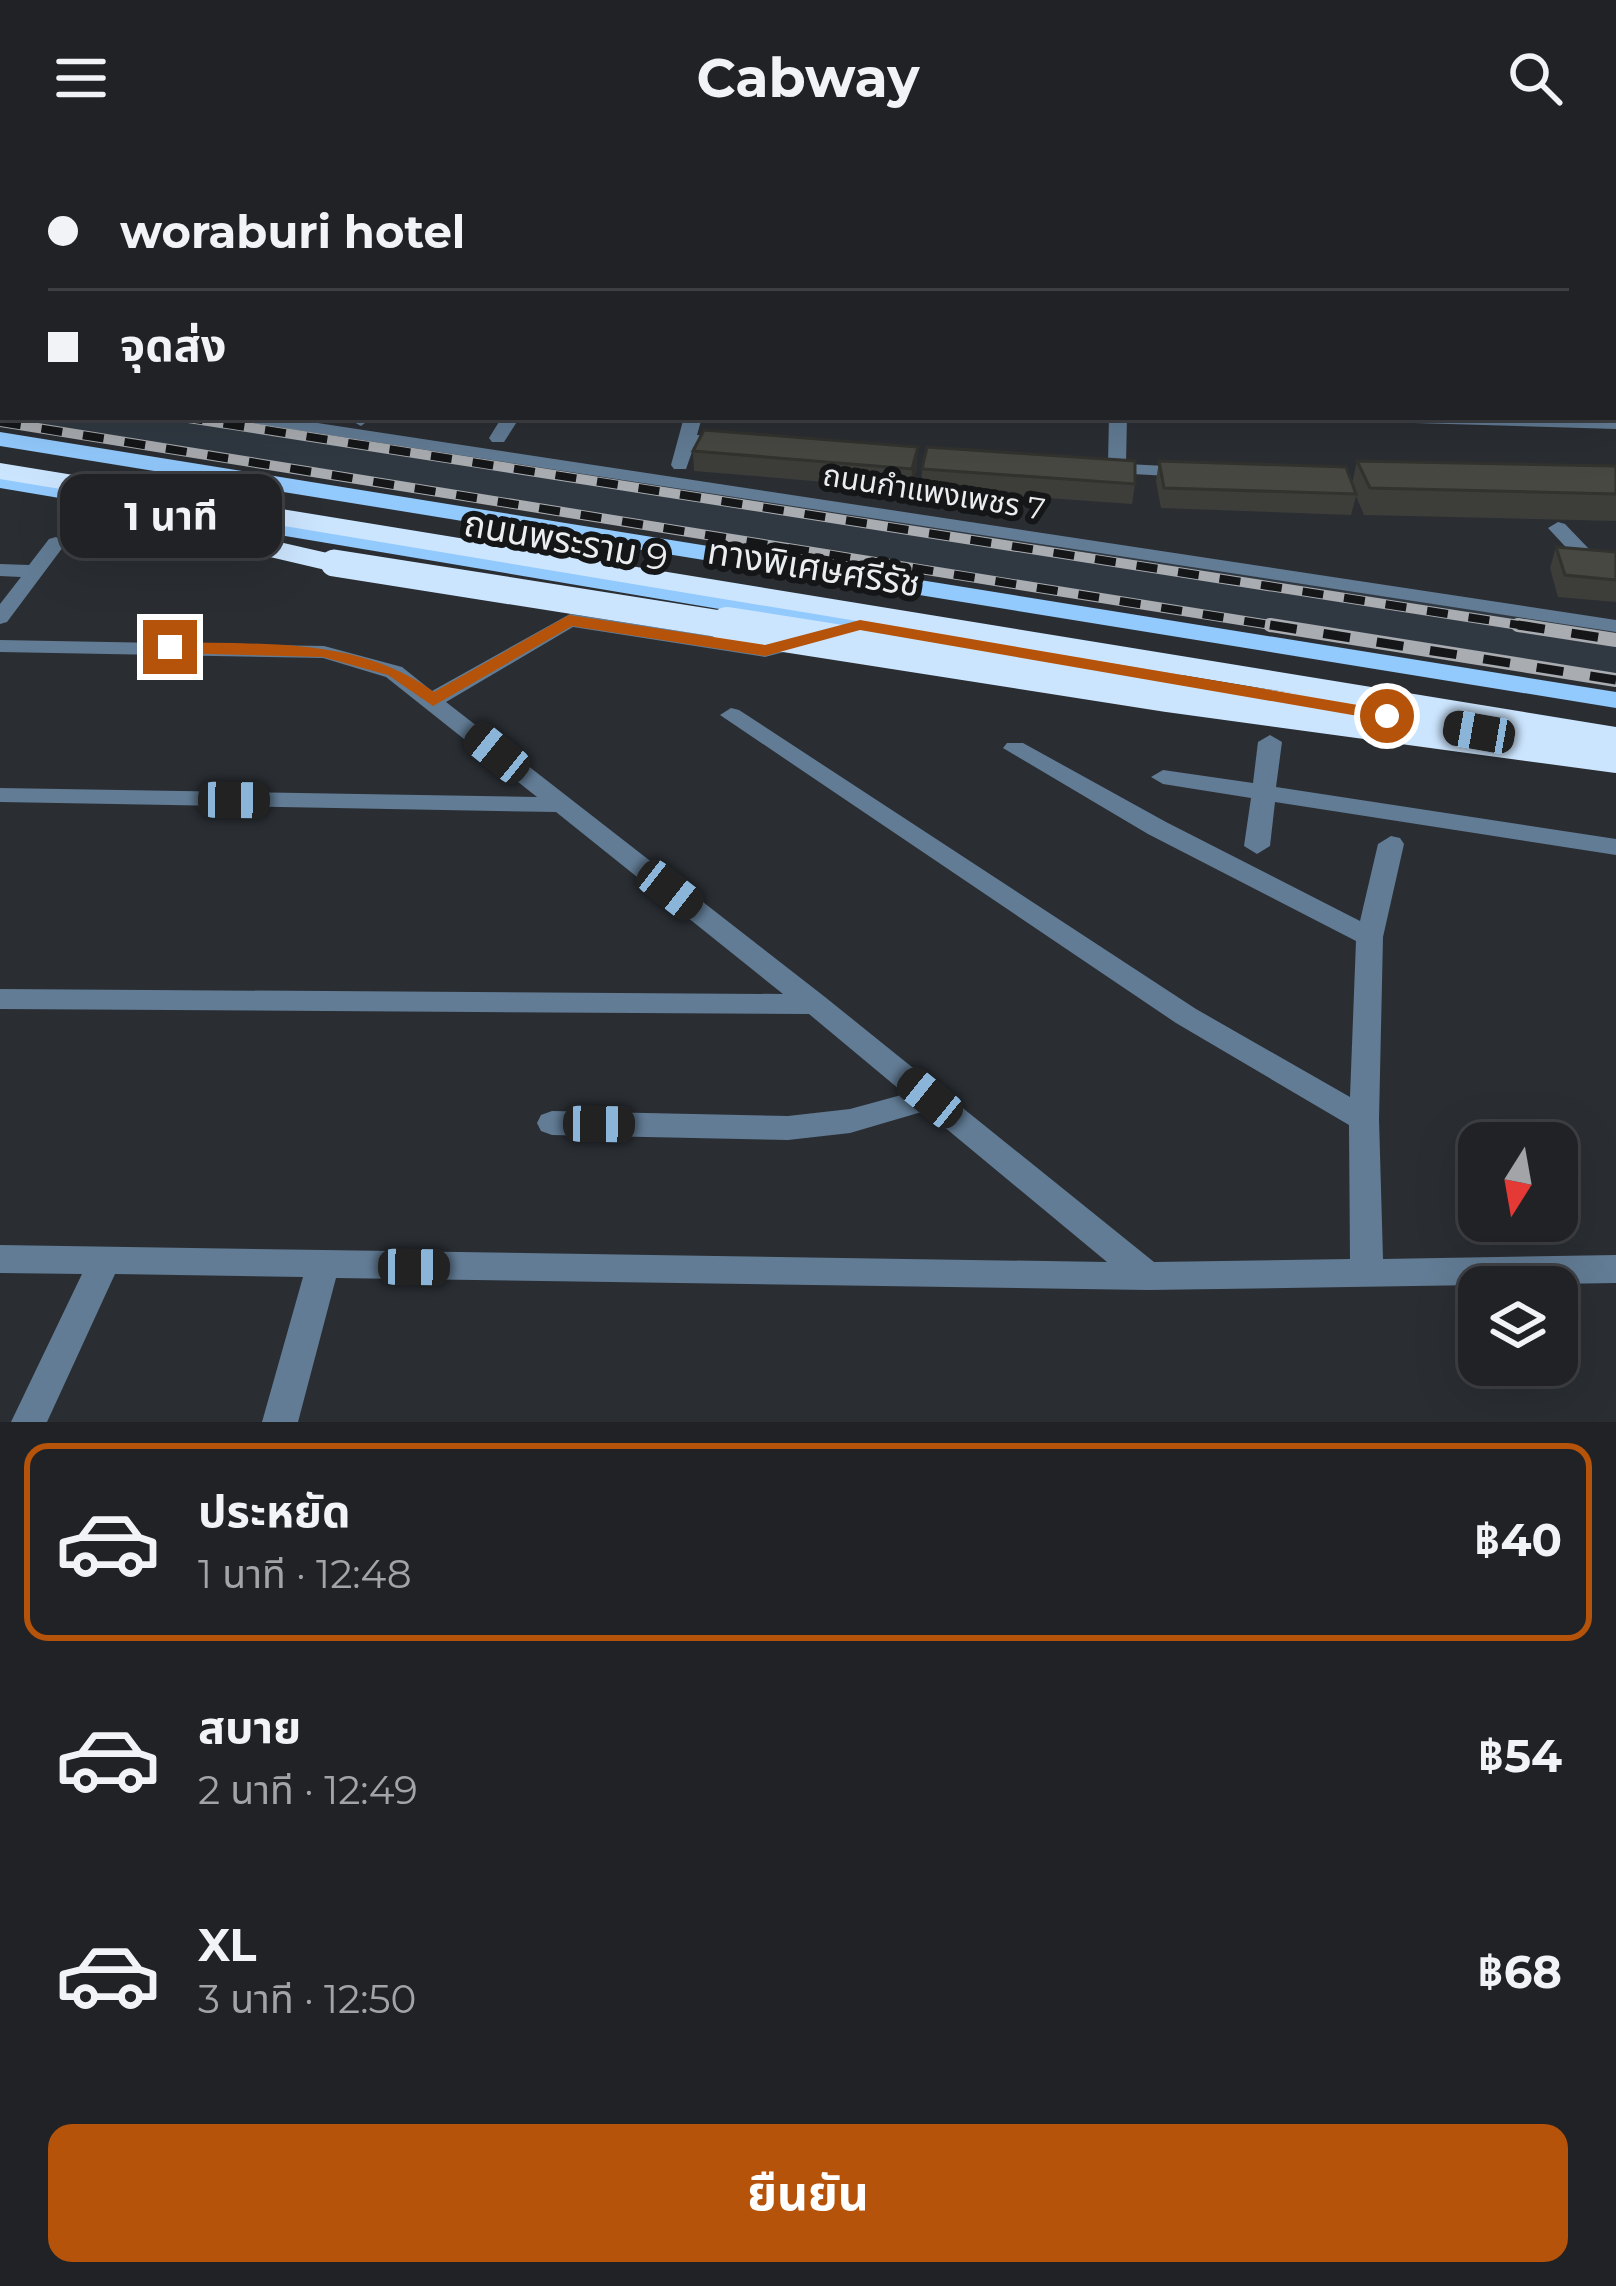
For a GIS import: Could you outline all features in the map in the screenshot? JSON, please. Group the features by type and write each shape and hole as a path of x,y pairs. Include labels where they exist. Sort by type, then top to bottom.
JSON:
{"highway":[{"name":"ทางพิเศษศรีรัช","path":"0,451 1616,714"},
{"name":"ทางพิเศษศรีรัช","path":"0,471 1616,737"},
{"path":"0,481 185,532 334,563 1167,694 1616,756"}],"main road":[{"name":"ถนนพระราม 9","path":"0,439 1616,700"},
{"name":"ถนนพระราม 9","path":"0,481 1616,756"}],"street":[{"name":"ถนนกำแพงเพชร 7","path":"264,420 1616,626"},
{"path":"498,438 510,420"},
{"path":"680,465 692,420"},
{"path":"1117,470 1118,420"},
{"path":"1481,420 1616,424"},
{"path":"686,440 758,445"},
{"path":"1093,468 1212,473"},
{"path":"1558,527 1583,554 1616,560"},
{"path":"0,618 56,543"},
{"path":"0,571 35,571"},
{"path":"433,700 569,620 765,651 860,625"},
{"path":"0,646 324,652 394,672 815,1004 1148,1276"},
{"path":"731,716 1186,1016 1364,1120"},
{"path":"1257,846 1270,742"},
{"path":"1015,748 1370,937"},
{"path":"1163,777 1616,847"},
{"path":"0,795 562,805"},
{"path":"1367,1275 1364,1120 1370,937 1391,844"},
{"path":"0,999 815,1004"},
{"path":"552,1123 788,1128 850,1120 930,1098"},
{"path":"0,1258 1148,1276 1616,1269"},
{"path":"29,1422 105,1260"},
{"path":"280,1422 323,1266"}],"shaded area":[{"path":"0,420 281,420 1616,624 1616,683 0,426"}],"building":[{"path":"704,430 918,447 912,469 693,451"},
{"path":"927,447 1135,461 1135,484 922,469"},
{"path":"1159,461 1346,467 1356,494 1164,488"},
{"path":"1357,461 1616,466 1616,494 1370,488"},
{"path":"1556,547 1616,552 1616,580 1565,575"}],"railway":[{"path":"201,420 1538,628"},
{"path":"0,422 1289,628"},
{"path":"1270,625 1616,680"},
{"path":"1518,625 1616,640"}],"route":[{"path":"170,647 324,652 394,672 433,700 569,620 765,651 860,625 1387,716"}]}
